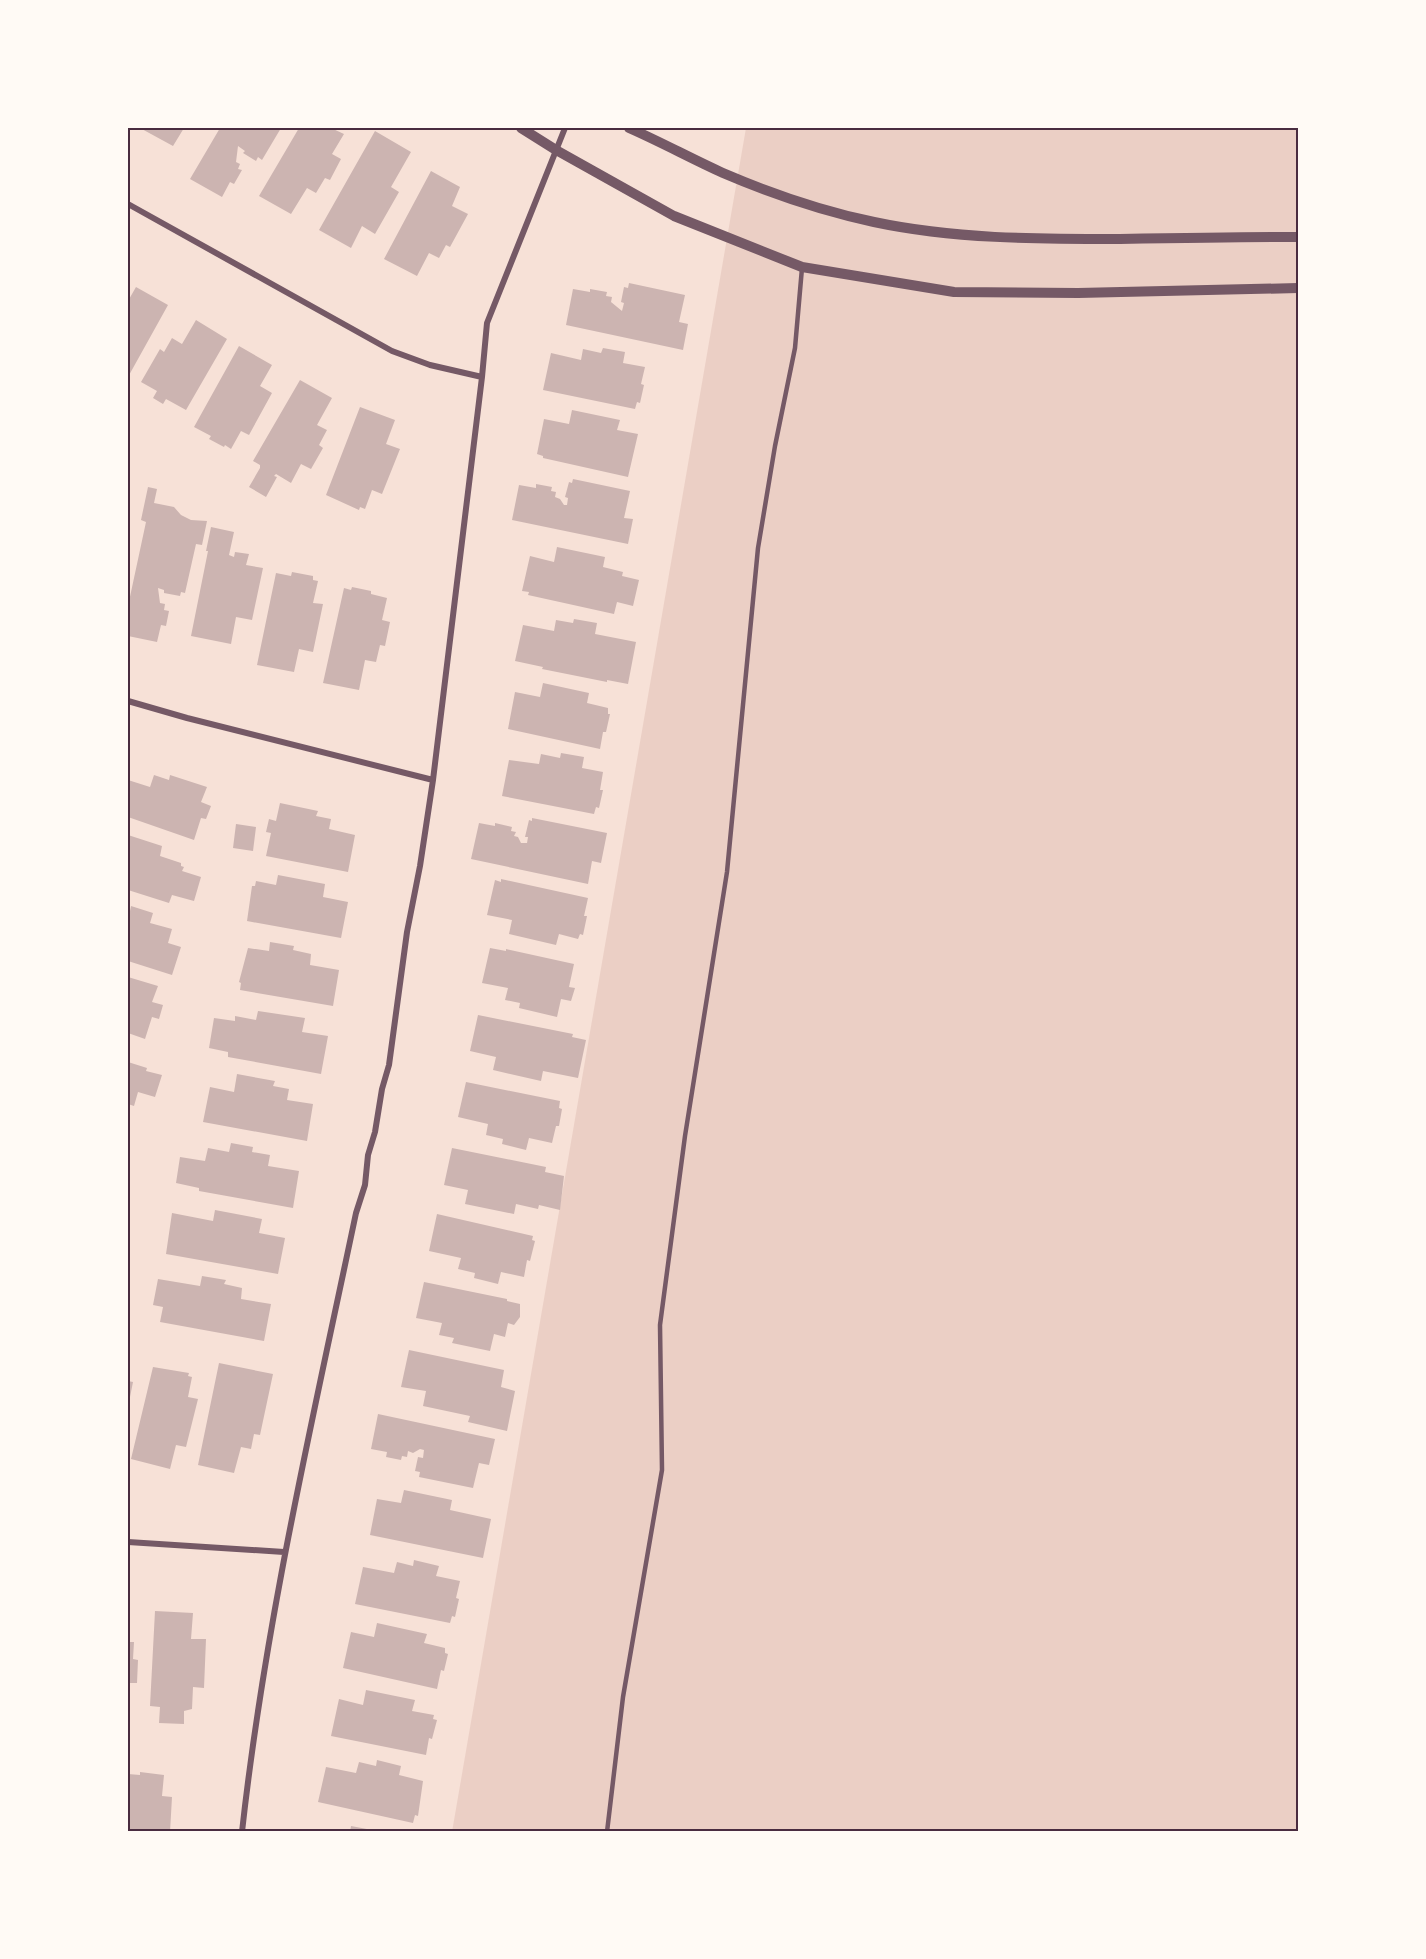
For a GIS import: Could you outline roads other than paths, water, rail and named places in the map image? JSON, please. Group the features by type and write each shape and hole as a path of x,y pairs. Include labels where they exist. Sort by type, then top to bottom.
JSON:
{"street":[{"path":"521,128 674,216 802,267 954,292 1078,293 1299,288"},
{"path":"242,1832 253,1738 284,1552 356,1213 365,1185 368,1155 389,1065 407,932 433,780 487,323 565,128"},
{"path":"629,128 770,192 873,222 930,232 986,238 1043,239 1299,237"},
{"path":"128,204 392,351 430,365 482,377"},
{"path":"128,700 187,718 433,780"},
{"path":"128,1542 284,1552"}],"lane":[{"path":"607,1832 623,1697 662,1470 660,1325 685,1136 728,872 758,548 775,446 795,348 802,267"}]}
